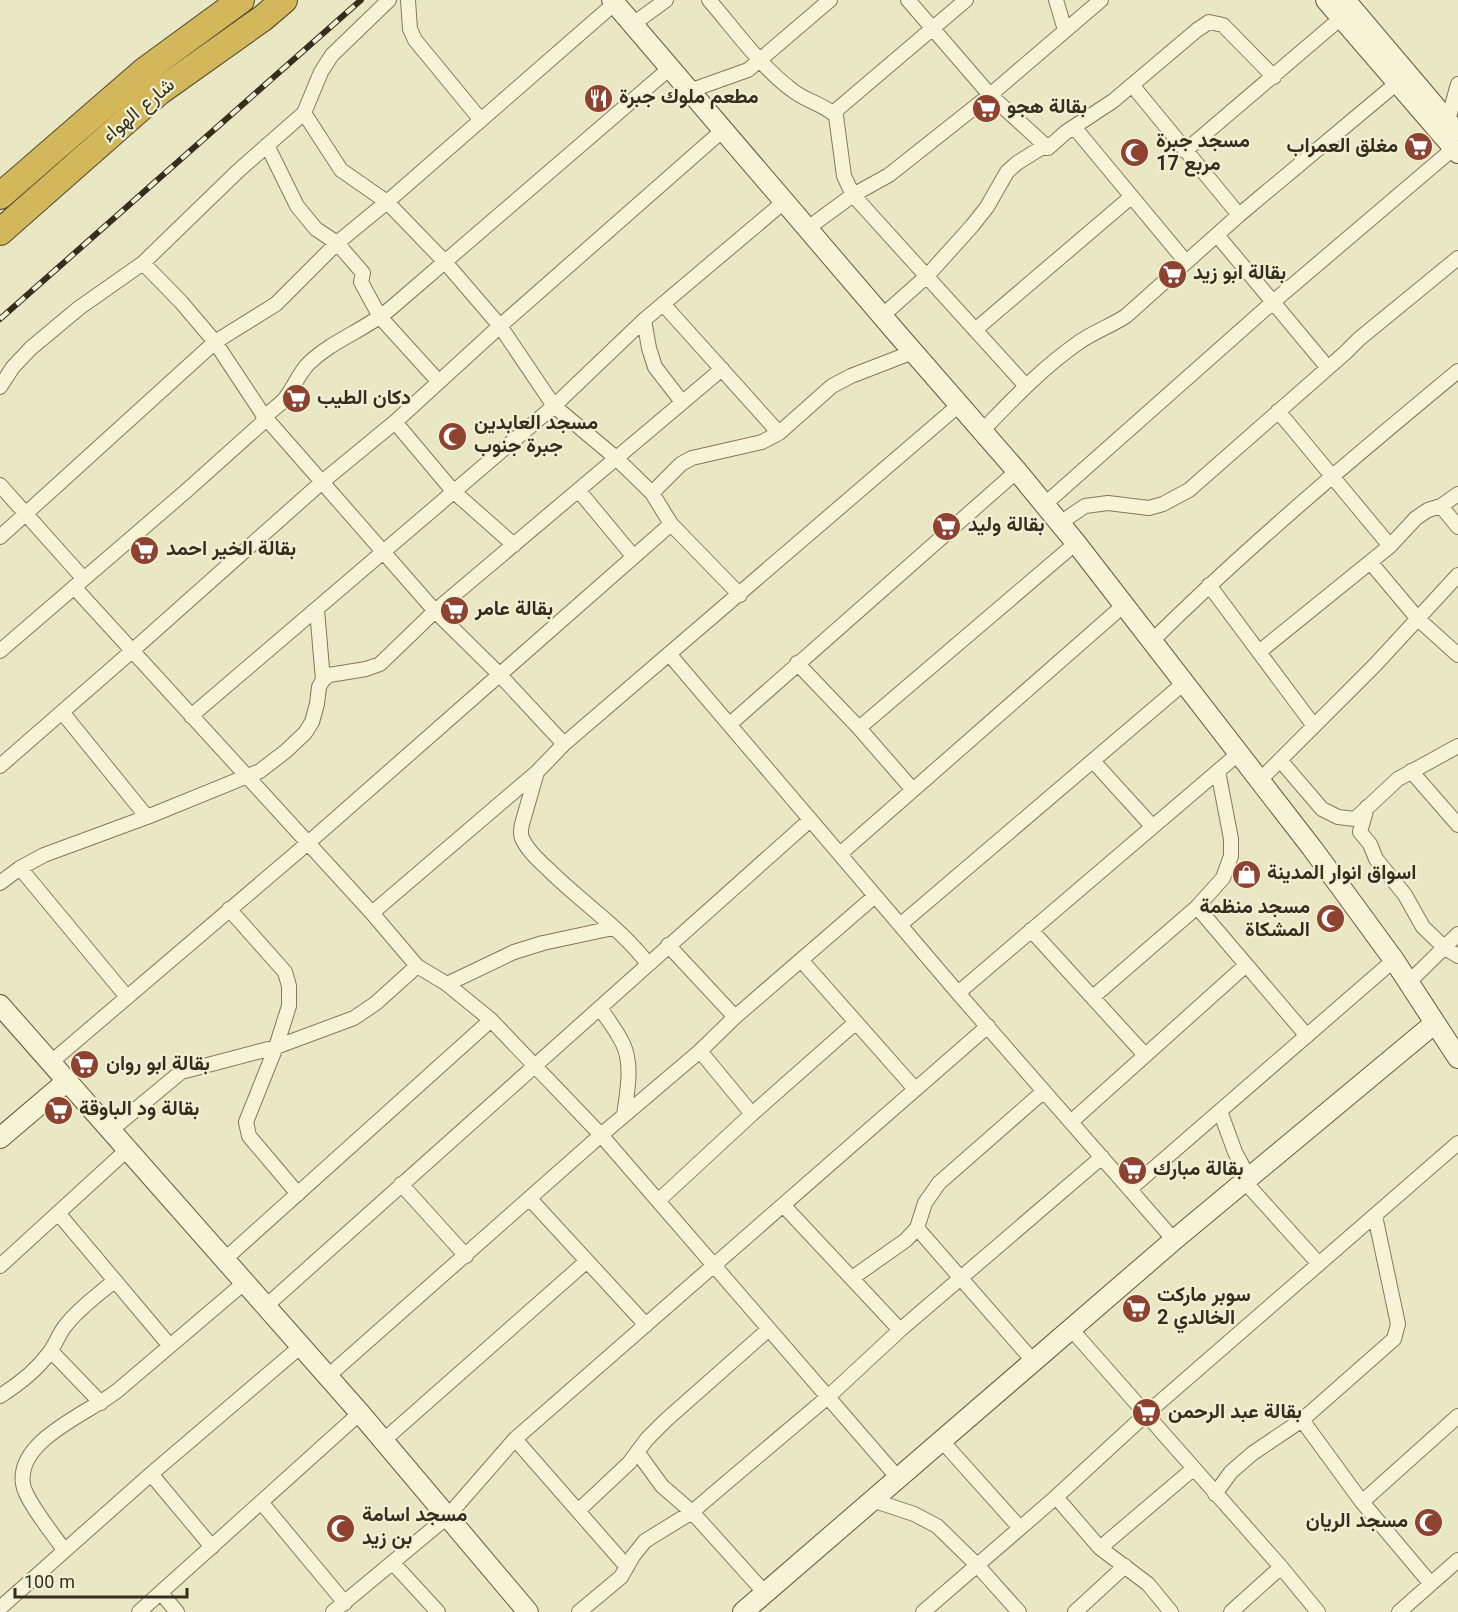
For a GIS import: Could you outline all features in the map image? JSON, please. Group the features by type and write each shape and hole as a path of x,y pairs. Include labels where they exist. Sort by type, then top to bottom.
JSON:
{"highway":[{"name":"شارع الهواء","path":"0,196 144,71 242,0"},
{"name":"شارع الهواء","path":"0,232 159,92 263,18 284,0"}],"street":[{"path":"0,387 14,367 51,331 143,263 267,145 304,113 321,72 332,55 389,0"},
{"path":"408,0 410,29 416,40 480,119"},
{"path":"633,24 666,0"},
{"path":"709,0 760,60 790,89 833,113 838,122 844,176 852,195 1026,386"},
{"path":"689,91 747,70 831,0"},
{"path":"908,0 990,95 1048,148"},
{"path":"833,113 966,0"},
{"path":"1056,0 1065,30"},
{"path":"808,228 852,195 889,175 990,95 1101,0"},
{"path":"1326,0 1343,9 1454,139"},
{"path":"0,537 215,342 276,304 337,243 387,202 614,1 1045,504 1312,848 1394,960 1458,1058"},
{"path":"1185,151 1274,77 1343,9"},
{"path":"1343,9 1397,83 1454,139"},
{"path":"882,316 927,276 987,207 1007,172 1041,148 1048,148 1113,101 1191,34 1209,22 1223,25 1274,77"},
{"path":"0,651 261,424 264,416 283,400 310,363 338,342 380,317 670,68"},
{"path":"982,431 1026,386 1079,342 1126,316 1239,215 1397,83"},
{"path":"1045,504 1454,139 1458,84"},
{"path":"1132,85 1239,215"},
{"path":"304,113 341,170 387,202 445,262 500,326 554,406 616,458 652,493 670,524 740,595"},
{"path":"1074,127 1186,262"},
{"path":"0,766 321,482 395,422 500,326 723,130"},
{"path":"267,145 297,206 316,229 337,243 363,273 361,282 380,317 439,382"},
{"path":"975,330 1131,197"},
{"path":"191,716 554,406 644,320 785,201"},
{"path":"1217,235 1328,368"},
{"path":"1060,523 1077,510 1094,504 1108,503 1149,508 1163,504 1189,490 1359,339 1458,258"},
{"path":"143,263 181,302 215,342 264,416 321,482 435,611 499,674 564,744"},
{"path":"663,304 779,433"},
{"path":"644,320 655,367 682,402"},
{"path":"652,493 673,470 692,458 762,442 779,433 832,386 851,376 913,352"},
{"path":"322,680 329,675 348,670 366,669 380,664 435,611 722,369"},
{"path":"1152,641 1209,585 1331,477 1458,370"},
{"path":"372,913 537,772 564,744 959,405"},
{"path":"1278,411 1390,546"},
{"path":"395,422 453,491 514,545"},
{"path":"730,724 1017,471"},
{"path":"0,485 26,513 132,651 372,913 417,966 447,984 491,1020 601,1135 898,1478"},
{"path":"579,491 633,556"},
{"path":"1259,651 1371,563 1416,518 1428,510 1441,506 1458,494"},
{"path":"1441,506 1458,527"},
{"path":"50,1064 308,843 670,524"},
{"path":"859,728 1076,543"},
{"path":"1371,563 1418,619 1458,655"},
{"path":"1259,781 1418,619 1458,575"},
{"path":"1209,585 1314,726"},
{"path":"840,854 1124,605"},
{"path":"0,883 20,868 44,855 147,817 248,776 272,763 305,733 316,713 322,680 317,610"},
{"path":"670,655 958,993 1174,1240"},
{"path":"797,663 859,728 913,790"},
{"path":"900,924 1184,683"},
{"path":"62,712 147,817"},
{"path":"1280,760 1322,809 1328,813 1355,819 1398,779 1458,746"},
{"path":"958,993 1238,754"},
{"path":"1093,761 1152,826"},
{"path":"1093,997 1197,907 1223,878 1231,856 1231,839 1218,771"},
{"path":"1411,771 1458,825"},
{"path":"537,772 520,832 522,838 529,849 563,885 636,949 648,964"},
{"path":"1367,807 1360,832 1370,844 1377,859 1405,894 1416,918 1430,936 1458,956"},
{"path":"266,1306 810,820"},
{"path":"20,868 127,997"},
{"path":"327,1377 875,896"},
{"path":"1197,907 1307,1036"},
{"path":"230,909 285,972 289,986 289,1006 276,1047 246,1122 246,1129 249,1136 298,1194"},
{"path":"447,984 514,952 574,935 613,928"},
{"path":"1031,930 1145,1055"},
{"path":"1408,983 1458,934"},
{"path":"668,945 735,1017"},
{"path":"801,960 915,1089"},
{"path":"1130,1189 1394,960"},
{"path":"1071,1121 1246,964"},
{"path":"111,1130 181,1072 276,1047 354,1018 376,1003 417,966"},
{"path":"0,1005 384,1440 527,1612"},
{"path":"600,1008 617,1032 626,1054 628,1071 624,1115"},
{"path":"225,1259 491,1020"},
{"path":"659,1200 855,1023"},
{"path":"743,1612 1174,1240 1435,1023"},
{"path":"333,1612 447,1517 515,1439 988,1026"},
{"path":"700,1050 752,1114"},
{"path":"0,1138 66,1082"},
{"path":"852,1278 893,1250 916,1228 925,1203 939,1183 1044,1091"},
{"path":"1220,1111 1247,1180 1319,1264"},
{"path":"923,1612 1458,1143"},
{"path":"0,1266 128,1149"},
{"path":"579,1612 621,1577 645,1541 692,1512 1102,1157"},
{"path":"401,1184 466,1256"},
{"path":"530,1198 646,1325"},
{"path":"784,1206 900,1330"},
{"path":"58,1213 170,1346"},
{"path":"1215,1494 1231,1472 1253,1453 1302,1420 1394,1339 1398,1331 1398,1324 1376,1216"},
{"path":"916,1228 1034,1362"},
{"path":"384,1440 587,1261"},
{"path":"0,1396 26,1379 51,1351 60,1332 68,1322 114,1281"},
{"path":"64,1550 27,1495 23,1484 23,1474 28,1458 44,1438 101,1403 244,1283"},
{"path":"579,1510 639,1453 647,1439 666,1420 769,1329"},
{"path":"1071,1329 1318,1612"},
{"path":"3,1607 64,1550 300,1347"},
{"path":"51,1351 101,1403"},
{"path":"139,1612 360,1413"},
{"path":"1302,1420 1362,1502 1431,1584"},
{"path":"1362,1502 1456,1421"},
{"path":"515,1439 627,1567"},
{"path":"942,1441 1020,1528"},
{"path":"639,1453 662,1486 692,1512 765,1593"},
{"path":"1100,1548 1193,1469"},
{"path":"151,1474 212,1546"},
{"path":"1056,1497 1100,1548 1148,1584 1171,1612"},
{"path":"872,1500 914,1514 937,1526 977,1565 1019,1612"},
{"path":"261,1502 345,1603"},
{"path":"1399,1612 1458,1560"},
{"path":"393,1563 438,1612"},
{"path":"1075,1612 1125,1566"},
{"path":"1231,1612 1281,1567"},
{"path":"161,1593 177,1612"}],"railway":[{"path":"0,319 361,0"}],"place":[{"name":"مطعم ملوك جبرة","path":"598,98"},
{"name":"بقالة هجو","path":"986,108"},
{"name":"مغلق العمراب","path":"1419,147"},
{"name":"مسجد جبرة مربع 17","path":"1135,153"},
{"name":"بقالة ابو زيد","path":"1172,274"},
{"name":"دكان الطيب","path":"296,399"},
{"name":"مسجد العابدين جبرة جنوب","path":"453,436"},
{"name":"بقالة وليد","path":"947,526"},
{"name":"بقالة الخير احمد","path":"145,550"},
{"name":"بقالة عامر","path":"454,610"},
{"name":"اسواق انوار المدينة","path":"1246,874"},
{"name":"مسجد منظمة المشكاة","path":"1331,919"},
{"name":"بقالة ابو روان","path":"85,1065"},
{"name":"بقالة ود الباوقة","path":"58,1110"},
{"name":"بقالة مبارك","path":"1132,1170"},
{"name":"سوبر ماركت الخالدي 2","path":"1136,1308"},
{"name":"بقالة عبد الرحمن","path":"1147,1413"},
{"name":"مسجد الريان","path":"1429,1522"},
{"name":"مسجد اسامة بن زيد","path":"341,1528"}]}
